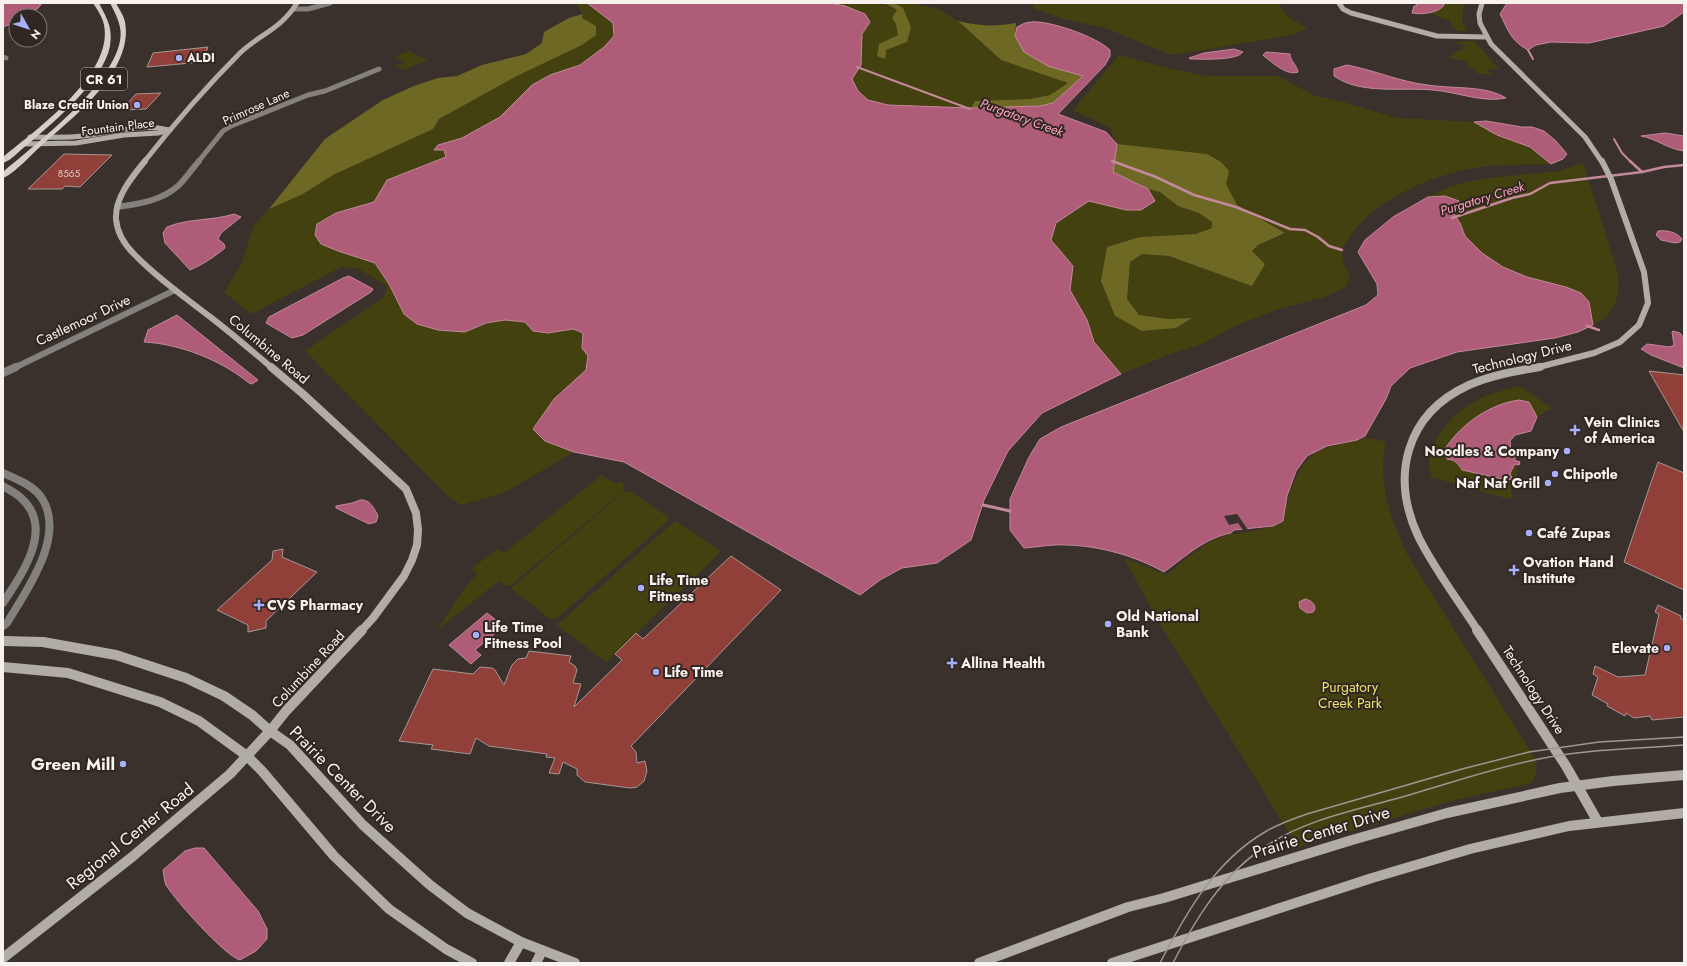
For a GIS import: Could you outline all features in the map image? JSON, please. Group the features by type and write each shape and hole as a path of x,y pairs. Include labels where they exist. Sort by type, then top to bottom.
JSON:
{"main road":[{"name":"CR 61","path":"3,161 78,94 100,63 109,38 109,30 104,14 96,3"},
{"name":"CR 61","path":"3,176 86,101 110,72 121,48 124,33 121,18 112,3"}],"street":[{"name":"Columbine Road","path":"270,731 286,711 373,618 404,576 417,545 418,530 416,513 406,489 398,480 303,394 234,335 175,290 134,254 125,244 118,226 117,207 128,182 170,130 241,52 285,20 297,3"},
{"path":"294,9 308,8 330,3"},
{"path":"1339,3 1342,9 1351,13 1437,36 1487,37"},
{"name":"Technology Drive","path":"1482,3 1479,14 1480,23 1487,37 1501,55 1585,138 1599,155 1611,179 1644,272 1649,292 1649,304 1642,321 1624,339 1602,351 1579,358 1491,376 1466,386 1451,395 1428,413 1414,434 1404,469 1405,497 1418,537 1578,786 1598,822"},
{"name":"Primrose Lane","path":"117,207 144,203 156,199 178,186 222,132 231,126 308,95 325,91 379,69"},
{"name":"Fountain Place","path":"30,137 82,137 140,127 160,127 170,130"},
{"name":"Fountain Place","path":"23,144 76,143 124,135 158,133 170,130"},
{"name":"Castlemoor Drive","path":"3,373 175,290"},
{"path":"3,473 19,480 37,494 46,507 49,528 44,558 33,580 3,626"},
{"path":"3,486 17,494 25,501 35,516 37,524 34,550 27,565 3,603"},
{"name":"Prairie Center Drive","path":"3,641 44,642 116,655 179,676 224,696 252,715 270,731 290,745 363,825 430,885 467,913 521,942 575,963"},
{"path":"3,667 68,673 160,702 199,721 247,756 262,771 334,856 389,909 446,949 472,963"},
{"name":"Regional Center Road","path":"3,958 132,858 230,774 270,731"},
{"name":"Prairie Center Drive","path":"979,963 1128,908 1412,822 1471,806 1543,791 1684,775"},
{"path":"1112,963 1418,863 1512,838 1598,822 1684,813"},
{"path":"509,963 521,942"},
{"path":"536,963 542,951"}],"green space":[{"path":"575,3 587,3 613,23 614,36 604,47 580,65 550,75 532,85 500,117 462,138 438,145 444,150 446,157 387,180 374,202 336,213 317,224 357,257 375,263 389,284 404,314 464,332 486,323 505,320 525,322 533,331 548,333 573,329 583,334 582,348 588,356 586,370 554,399 545,441 574,452 504,493 461,505 449,497 305,351 384,297 387,286 357,268 341,267 251,314 224,292 242,263 254,225 269,209 303,194 333,175 433,129 439,119 517,76 582,45 583,14"},
{"path":"830,3 873,3 897,10 892,18 896,24 898,35 879,44 885,59 886,50 907,42 903,8 894,3 912,3 938,9 958,21 1001,60 1068,83 1050,95 1030,99 975,101 971,108 905,107 869,100 861,94 852,79 861,65 862,34"},
{"path":"1036,3 1278,3 1287,16 1307,28 1293,35 1180,54 1169,54 1105,28 1064,19 1032,8"},
{"path":"1444,3 1464,3 1462,21 1467,31 1456,30 1451,25 1451,21 1438,17 1431,12 1436,11 1444,5"},
{"path":"1474,41 1499,69 1486,69 1493,75 1476,73 1475,69 1470,68 1470,65 1467,65 1467,61 1448,58 1457,51 1462,51 1463,45 1453,42"},
{"path":"409,51 428,61 412,66 407,70 395,66 404,62 408,64 395,56"},
{"path":"1119,55 1164,67 1207,76 1278,76 1313,95 1340,101 1397,118 1474,122 1497,135 1530,147 1551,164 1479,167 1436,178 1402,193 1386,202 1359,225 1342,249 1342,258 1350,277 1346,287 1325,297 1279,309 1237,325 1202,344 1168,355 1121,374 1094,342 1070,290 1073,266 1050,241 1056,224 1090,201 1126,210 1155,201 1148,189 1160,192 1178,206 1199,213 1212,222 1212,228 1196,234 1140,237 1101,281 1115,316 1142,331 1176,328 1191,318 1168,319 1139,315 1127,299 1130,262 1142,254 1169,256 1252,285 1252,252 1258,245 1285,234 1237,205 1207,154 1117,144 1110,128 1073,110"},
{"path":"1583,163 1617,270 1618,279 1616,302 1608,315 1593,325 1592,315 1581,293 1566,287 1527,277 1503,267 1482,253 1465,236 1460,223 1446,209 1445,196 1428,197 1449,187 1467,182 1489,178 1560,171"},
{"path":"1519,386 1552,408 1537,417 1531,431 1515,435 1510,441 1511,451 1516,457 1517,483 1514,483 1511,487 1512,500 1431,477 1429,462 1432,449 1435,441 1449,421 1466,407 1486,396"},
{"name":"Purgatory Creek Park","path":"1369,438 1386,442 1383,471 1384,486 1395,527 1407,554 1535,759 1536,772 1531,783 1451,801 1298,847 1157,619 1124,558 1167,575 1192,554 1214,540 1227,535 1261,530 1277,525 1284,521 1286,506 1296,476 1303,465 1311,457 1330,447"},
{"path":"602,475 614,483 623,482 624,491 511,585 506,586 499,581 437,630 466,586 478,574 471,569 498,549 504,553"},
{"name":"Life Time Fitness","path":"630,491 668,517 668,521 557,618 550,619 511,588 624,492"},
{"name":"Life Time Fitness","path":"675,521 722,551 606,662 557,625"}],"shaded area":[{"path":"879,3 894,3 903,8 911,27 907,42 886,50 885,59 877,56 879,44 898,35 896,24 892,18 897,10 888,5"},
{"path":"583,14 582,18 596,26 596,35 582,45 517,76 439,119 433,129 333,175 303,194 269,209 325,139 383,100 414,86 438,78 457,76 482,65 526,54 542,43 544,32 569,18"},
{"path":"958,21 987,25 1016,23 1015,36 1083,76 1053,103 1040,106 971,108 975,101 1030,99 1050,95 1068,83 1001,60"},
{"path":"1117,144 1207,154 1221,162 1229,171 1226,184 1237,205 1285,233 1258,245 1252,251 1265,264 1252,286 1169,256 1142,254 1130,262 1127,299 1139,315 1168,319 1192,318 1176,328 1142,331 1115,316 1101,281 1107,247 1140,237 1196,234 1212,228 1212,222 1199,213 1178,206 1160,192 1148,189 1113,172"}],"water":[{"path":"3,3 42,3 38,8 8,8 8,25 3,27"},
{"path":"587,3 830,3 845,6 865,14 870,22 862,34 861,65 852,79 858,91 868,100 888,105 971,108 1040,106 1053,103 1083,76 1048,66 1024,52 1015,36 1017,27 1027,22 1039,22 1072,30 1095,40 1110,50 1110,56 1105,65 1058,114 1106,132 1117,144 1113,172 1148,189 1155,201 1141,210 1126,210 1089,201 1056,223 1051,240 1073,266 1070,290 1087,320 1094,342 1121,374 1042,413 1008,451 984,500 971,540 937,563 902,568 880,580 860,595 624,462 574,452 545,441 533,429 554,399 586,370 588,356 582,348 583,333 573,329 548,333 533,331 525,322 505,320 486,323 465,332 438,330 417,324 404,314 389,284 375,263 321,244 315,235 317,224 336,213 374,202 387,180 446,157 444,150 434,150 438,145 462,138 500,117 532,85 550,75 580,65 604,47 614,36 613,23"},
{"path":"1444,3 1444,5 1442,8 1430,13 1412,13 1414,6 1417,6 1416,4"},
{"path":"1507,3 1684,3 1684,12 1664,26 1589,43 1551,42 1536,45 1528,50 1522,47 1514,39 1500,14"},
{"path":"1234,49 1243,52 1233,57 1218,59 1189,58 1204,53"},
{"path":"1266,52 1290,54 1298,72 1289,72 1280,68 1263,55"},
{"path":"1347,65 1397,79 1437,86 1478,89 1498,94 1506,98 1488,99 1433,90 1382,89 1356,86 1334,76 1334,69"},
{"path":"1486,121 1522,127 1532,127 1544,131 1556,141 1567,154 1563,159 1551,164 1530,147 1497,135 1474,122"},
{"path":"1665,133 1684,136 1684,151 1641,136"},
{"path":"1445,196 1459,201 1457,207 1447,209 1454,214 1460,223 1465,236 1482,253 1503,267 1527,277 1566,287 1581,293 1589,302 1593,325 1578,332 1555,338 1457,352 1410,368 1391,386 1386,399 1365,436 1357,440 1327,446 1307,456 1296,471 1287,496 1283,521 1273,526 1234,530 1231,533 1222,535 1196,548 1164,572 1130,557 1092,547 1051,545 1024,548 1010,530 1010,499 1029,457 1040,439 1061,427 1366,305 1378,295 1377,284 1358,252 1365,240 1393,217 1428,197"},
{"path":"234,214 241,217 221,233 218,239 224,244 225,248 209,260 190,270 165,243 163,233 167,227 184,222 217,218"},
{"path":"1658,231 1671,232 1682,239 1680,242 1675,243 1661,240 1656,235"},
{"path":"349,276 373,289 371,292 303,335 292,338 266,323 269,317"},
{"path":"177,315 258,380 252,384 249,383 213,360 186,350 158,343 144,342 148,330"},
{"path":"1673,331 1680,333 1684,338 1684,368 1651,355 1641,349 1647,344 1670,347 1674,345"},
{"path":"1519,400 1529,402 1537,417 1531,431 1515,435 1510,441 1511,451 1516,457 1514,460 1520,462 1519,465 1515,464 1510,473 1512,479 1507,480 1462,470 1456,462 1447,459 1445,449 1459,431 1487,411 1508,402"},
{"path":"360,500 366,501 373,507 378,516 376,522 369,524 336,508 336,506"},
{"path":"1305,599 1313,603 1315,609 1313,612 1307,613 1300,608 1299,602"},
{"name":"Life Time Fitness Pool","path":"487,613 504,626 475,650 481,655 471,664 449,645"},
{"path":"195,848 204,848 258,911 267,929 267,939 256,951 240,960 223,949 201,927 165,883 163,870 185,851"}],"pier":[{"path":"1237,514 1248,530 1243,530 1238,523 1229,525 1224,516"}],"building":[{"name":"ALDI","path":"208,47 202,62 147,67 153,53"},
{"name":"Blaze Credit Union","path":"161,93 146,109 124,110 126,107 124,107 136,94"},
{"path":"64,154 112,155 80,187 65,186 62,189 28,189"},
{"path":"1649,371 1684,375 1684,432"},
{"path":"1658,462 1684,473 1684,590 1624,562"},
{"name":"CVS Pharmacy","path":"283,549 282,557 317,572 266,621 266,628 248,632 248,625 217,610 272,560 273,551"},
{"name":"Life Time","path":"731,556 781,590 631,746 636,752 637,763 645,761 647,771 644,781 637,787 630,788 585,782 577,775 577,769 563,762 559,774 549,773 555,758 546,757 547,754 489,746 476,738 470,754 431,749 433,745 399,741 433,669 473,674 480,667 492,668 495,670 504,685 512,665 518,659 526,658 529,651 571,656 569,662 575,666 577,670 573,683 581,684 574,707 622,660 615,654 636,633 643,639"},
{"name":"Elevate","path":"1658,605 1681,616 1680,618 1684,620 1684,717 1652,720 1650,716 1634,718 1626,713 1625,716 1607,706 1608,704 1592,695 1598,677 1593,674 1595,666 1618,677 1645,675 1659,614 1655,612"}],"waterway":[{"path":"1528,50 1533,59"},
{"name":"Purgatory Creek","path":"857,67 970,109"},
{"path":"1614,139 1622,153 1630,161"},
{"name":"Purgatory Creek","path":"1114,162 1112,161 1156,177 1194,195 1236,207 1290,229 1305,230 1318,237 1329,246 1342,250"},
{"path":"1630,161 1642,172"},
{"name":"Purgatory Creek","path":"1642,172 1664,167 1684,165"},
{"name":"Purgatory Creek","path":"1452,218 1512,198 1530,194 1550,183 1642,172"},
{"path":"1587,326 1599,330"},
{"name":"Purgatory Creek","path":"983,505 1010,511"}],"tram line":[{"path":"1160,963 1191,907 1217,873 1247,844 1280,824 1307,814 1462,769 1529,752 1599,742 1684,737"},
{"path":"1173,963 1201,914 1224,883 1251,857 1266,846 1298,829 1332,816 1522,763 1575,753 1684,745"}],"place":[{"name":"ALDI","path":"179,58"},
{"name":"Blaze Credit Union","path":"137,105"},
{"name":"Vein Clinics of America","path":"1575,430"},
{"name":"Noodles & Company","path":"1567,451"},
{"name":"Chipotle","path":"1555,474"},
{"name":"Naf Naf Grill","path":"1548,483"},
{"name":"Café Zupas","path":"1529,533"},
{"name":"Ovation Hand Institute","path":"1514,570"},
{"name":"Life Time Fitness","path":"641,588"},
{"name":"CVS Pharmacy","path":"259,605"},
{"name":"Old National Bank","path":"1108,624"},
{"name":"Life Time Fitness Pool","path":"476,635"},
{"name":"Elevate","path":"1667,648"},
{"name":"Allina Health","path":"952,663"},
{"name":"Life Time","path":"656,672"},
{"name":"Green Mill","path":"123,764"}]}
